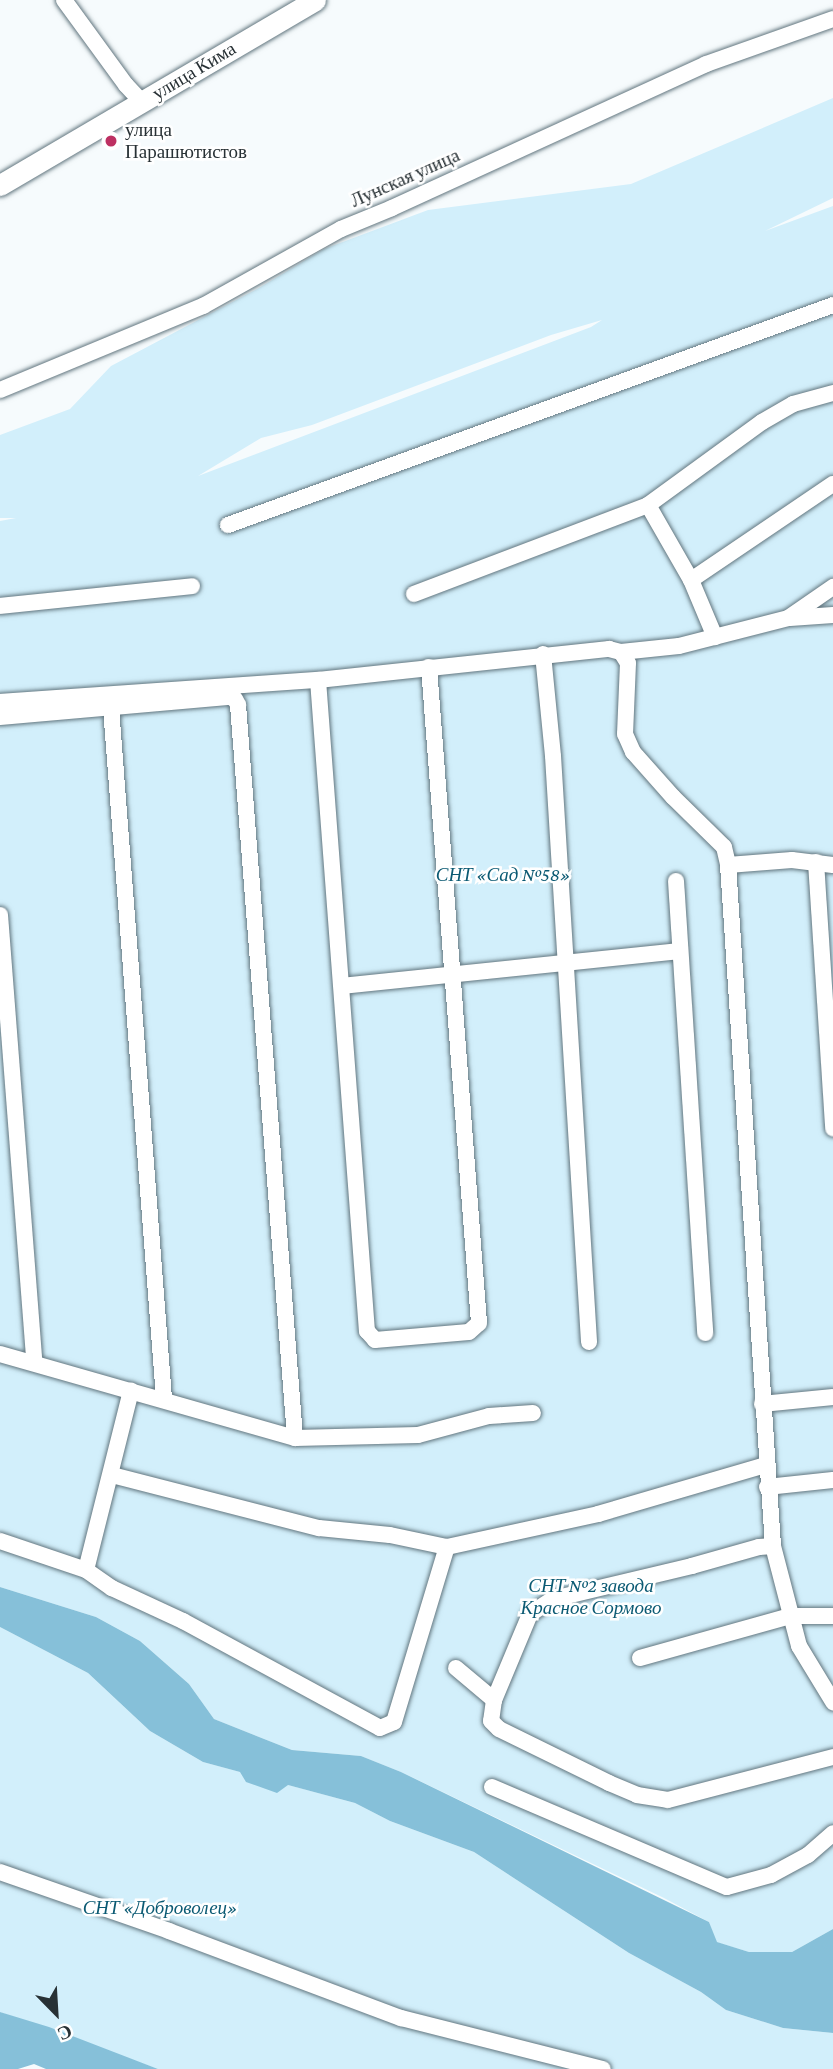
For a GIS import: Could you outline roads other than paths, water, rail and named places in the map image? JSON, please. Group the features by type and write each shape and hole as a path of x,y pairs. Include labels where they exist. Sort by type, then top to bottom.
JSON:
{"main road":[{"name":"улица Кима","path":"0,185 315,0"}],"street":[{"path":"64,0 126,85 142,102"},
{"name":"Лунская улица","path":"0,390 203,306 341,229 706,64 833,19"},
{"path":"229,525 833,305"},
{"path":"414,594 648,505 762,422 793,404 833,393"},
{"path":"691,580 833,484"},
{"path":"648,505 691,580 715,637"},
{"path":"0,607 192,586"},
{"path":"788,618 833,587"},
{"path":"0,702 318,680 543,654 608,649 621,652 679,646 788,618 833,615"},
{"path":"621,652 628,663 625,734 633,752 673,797 724,847 728,865 773,1546 799,1646 833,1702"},
{"path":"543,654 566,963 589,1342"},
{"path":"318,680 367,1331 375,1340 469,1332 479,1323 429,667"},
{"path":"0,717 230,697 235,699 240,712 295,1438"},
{"path":"111,708 164,1399"},
{"path":"728,865 792,860 833,865"},
{"path":"816,862 833,1128"},
{"path":"676,881 705,1333"},
{"path":"0,915 34,1362"},
{"path":"342,986 679,951"},
{"path":"0,1354 295,1438 418,1435 489,1416 533,1413"},
{"path":"86,1570 131,1391"},
{"path":"762,1404 833,1397"},
{"path":"112,1475 319,1528 390,1535 447,1547 598,1514 766,1465"},
{"path":"767,1487 833,1480"},
{"path":"0,1541 86,1570 112,1588 183,1621 380,1728 394,1722 447,1547"},
{"path":"773,1546 759,1547 553,1599 530,1614 494,1700 491,1721 499,1730 628,1791 668,1800 833,1757"},
{"path":"640,1658 790,1616 833,1616"},
{"path":"456,1668 494,1700"},
{"path":"492,1787 727,1887 771,1875 808,1855 833,1833"},
{"path":"0,1872 401,2018 497,2045 603,2069"}],"water":[{"path":"0,1587 96,1617 140,1641 189,1684 214,1719 292,1750 361,1756 401,1772 709,1922 717,1942 749,1952 792,1952 833,1929 833,2033 783,2028 726,2010 701,1992 629,1953 474,1852 390,1821 355,1803 288,1785 277,1793 246,1782 240,1772 203,1762 150,1731 88,1673 0,1627"},
{"path":"0,2012 49,2027 158,2069 46,2069 34,2064 18,2069 0,2069"}],"place":[{"name":"улица Парашютистов","path":"111,141"}],"park label":[{"name":"СНТ «Сад №58»","path":"503,875"},
{"name":"СНТ №2 завода Красное Сормово","path":"591,1597"},
{"name":"СНТ «Доброволец»","path":"160,1908"}]}
